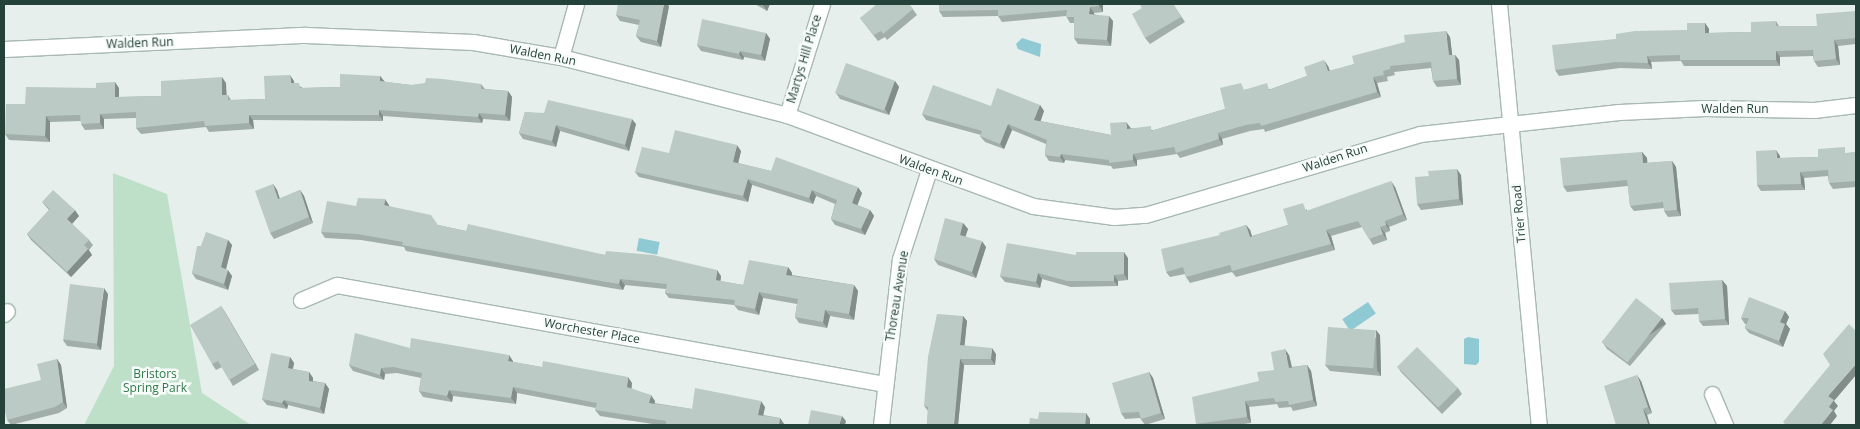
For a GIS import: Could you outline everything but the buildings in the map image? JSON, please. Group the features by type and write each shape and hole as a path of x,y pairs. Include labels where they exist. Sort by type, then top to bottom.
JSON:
{"street":[{"path":"561,57 576,4"},
{"name":"Martys Hill Place","path":"787,115 822,4"},
{"name":"Trier Road","path":"1499,4 1538,425"},
{"name":"Walden Run","path":"4,49 306,35 464,41 561,57 787,115 929,170 1033,206 1114,217 1145,215 1398,138 1619,112 1705,108 1814,110 1856,106"},
{"name":"Thoreau Avenue","path":"881,425 884,384 900,259 929,170"},
{"name":"Worchester Place","path":"301,300 337,285 884,384"},
{"path":"1712,394 1725,425"}],"green space":[{"name":"Bristors Spring Park","path":"113,173 167,194 202,393 251,425 84,425 114,366"}],"water":[{"path":"1022,38 1041,44 1040,57 1018,49 1016,44"},
{"path":"639,238 660,242 657,255 637,251"},
{"path":"1368,302 1376,314 1350,331 1342,319"},
{"path":"1468,337 1479,339 1479,362 1476,365 1464,364 1464,339"}]}
